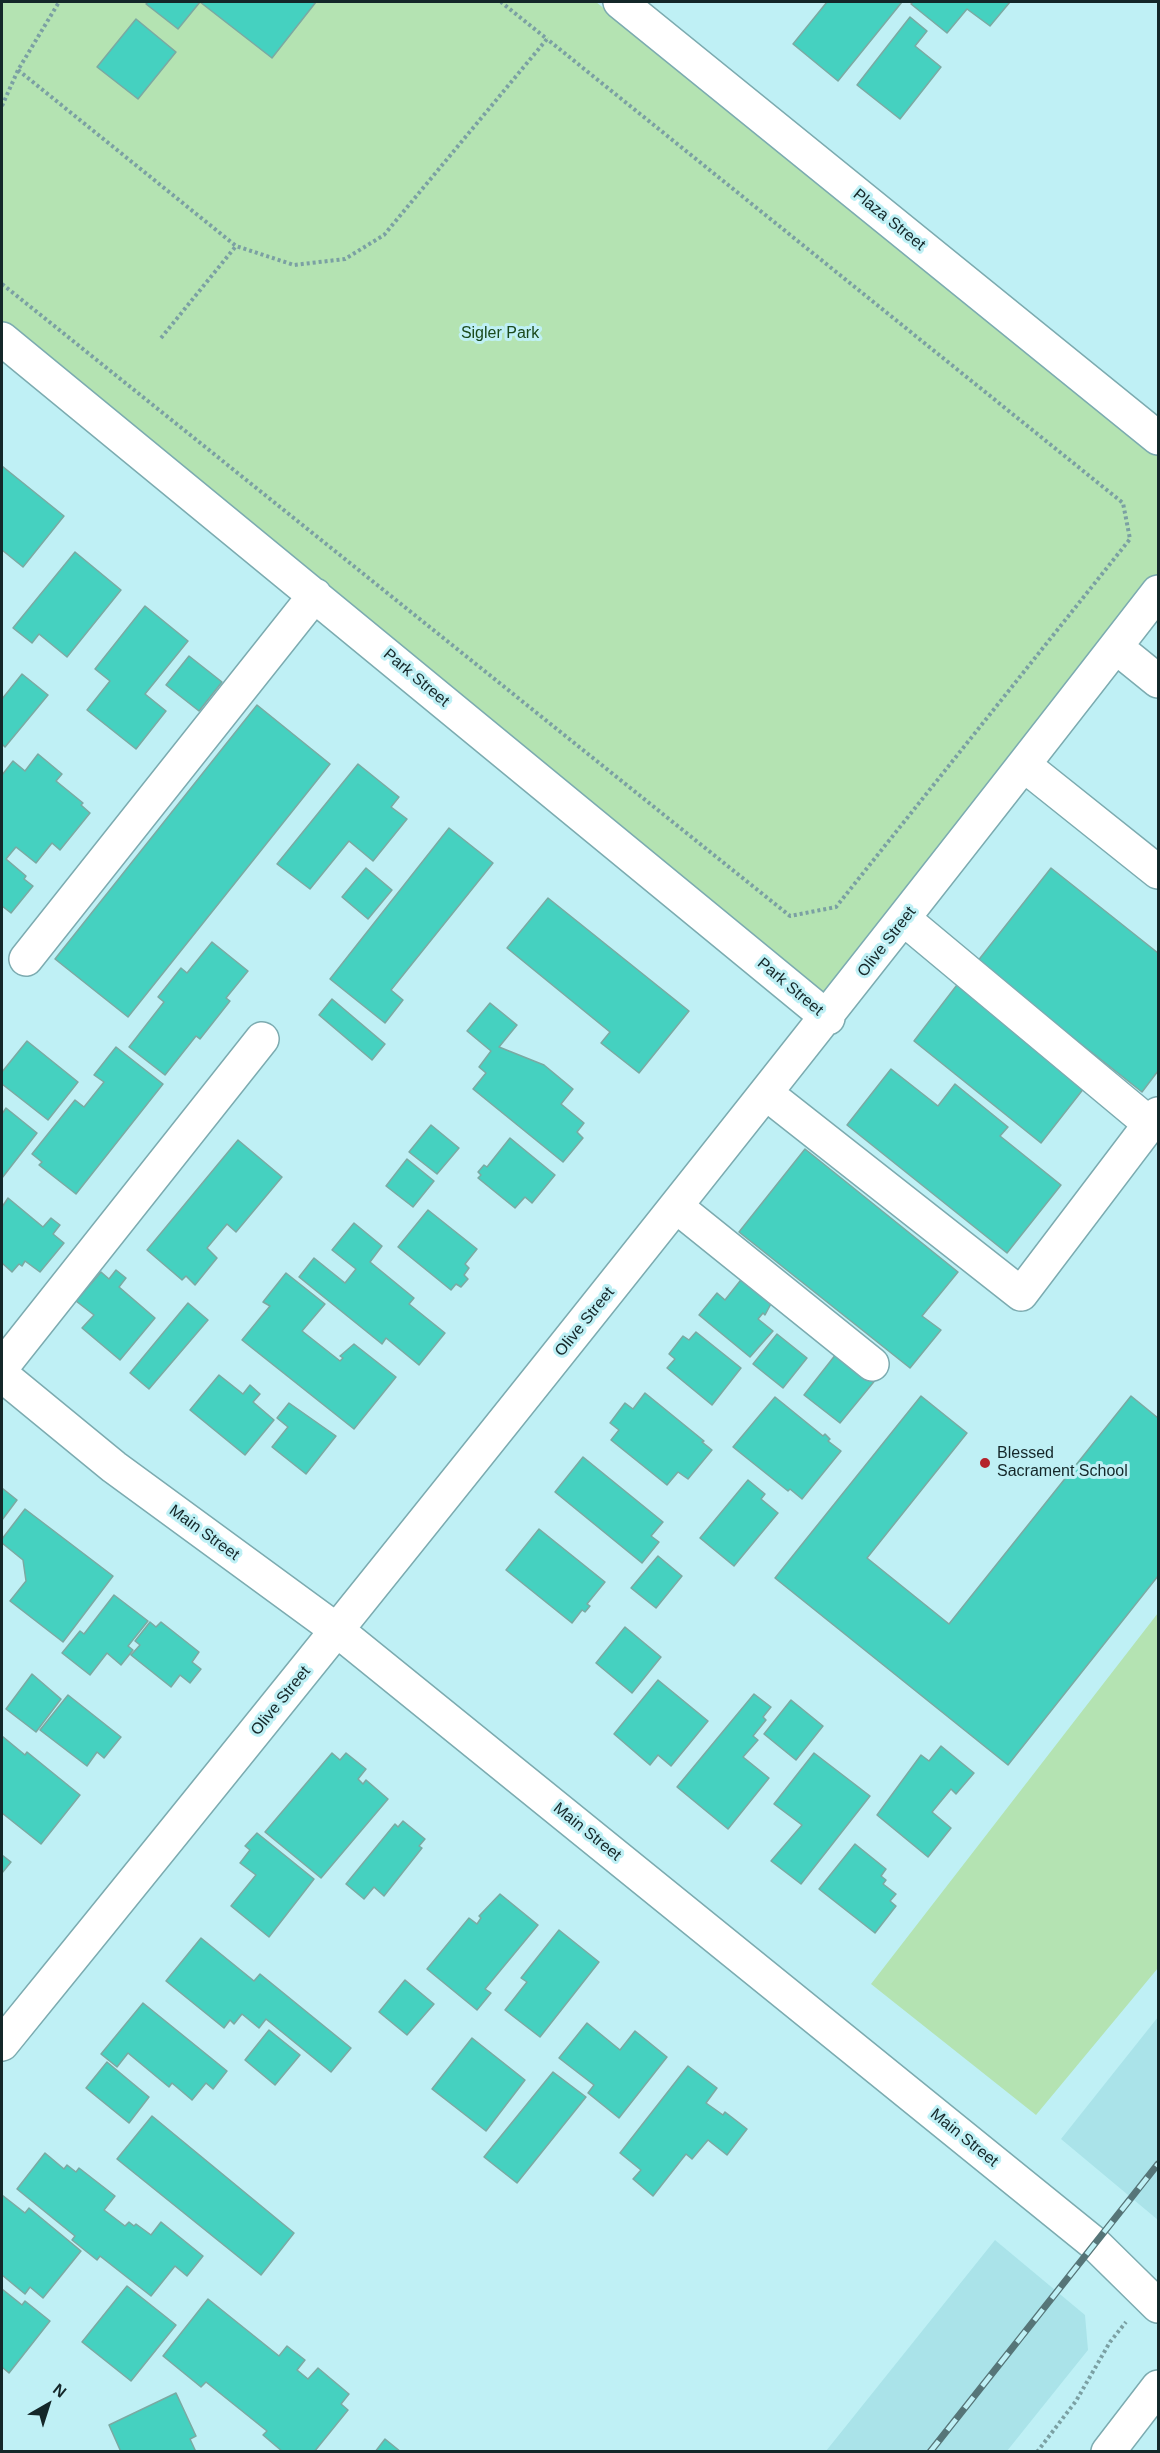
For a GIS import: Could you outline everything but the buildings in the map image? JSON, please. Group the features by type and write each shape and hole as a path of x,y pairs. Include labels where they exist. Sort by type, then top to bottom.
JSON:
{"street":[{"name":"Plaza Street","path":"620,2 1158,438"},
{"name":"Park Street","path":"2,339 828,1018"},
{"name":"Olive Street","path":"2,2044 338,1631 828,1018 1158,592"},
{"path":"26,958 315,595"},
{"path":"1116,647 1158,681"},
{"path":"1024,765 1158,872"},
{"path":"767,1094 1021,1294 1154,1119 904,920"},
{"path":"2,1367 261,1039"},
{"path":"677,1207 872,1364"},
{"name":"Main Street","path":"2,1376 114,1467 338,1631 1095,2244 1154,2299"},
{"path":"1108,2451 1158,2387"}],"path":[{"path":"2,106 18,70 59,2"},
{"path":"2,284 790,916 836,907 1130,539 1123,503 501,2"},
{"path":"18,70 236,246 294,265 345,259 384,235 547,39"},
{"path":"161,338 236,246"},
{"path":"1037,2451 1076,2401 1110,2342 1154,2299"}],"shaded area":[{"path":"1158,2017 1158,2220 1061,2139"},
{"path":"995,2240 1085,2315 1088,2350 1007,2451 826,2451"}],"green space":[{"name":"Sigler Park","path":"2,2 596,2 1158,453 1158,578 828,1007 2,343"},
{"path":"1158,1613 1158,1968 1036,2115 871,1984"}],"railway":[{"path":"930,2452 1158,2164"}],"place":[{"name":"Blessed Sacrament School","path":"985,1463"}]}
